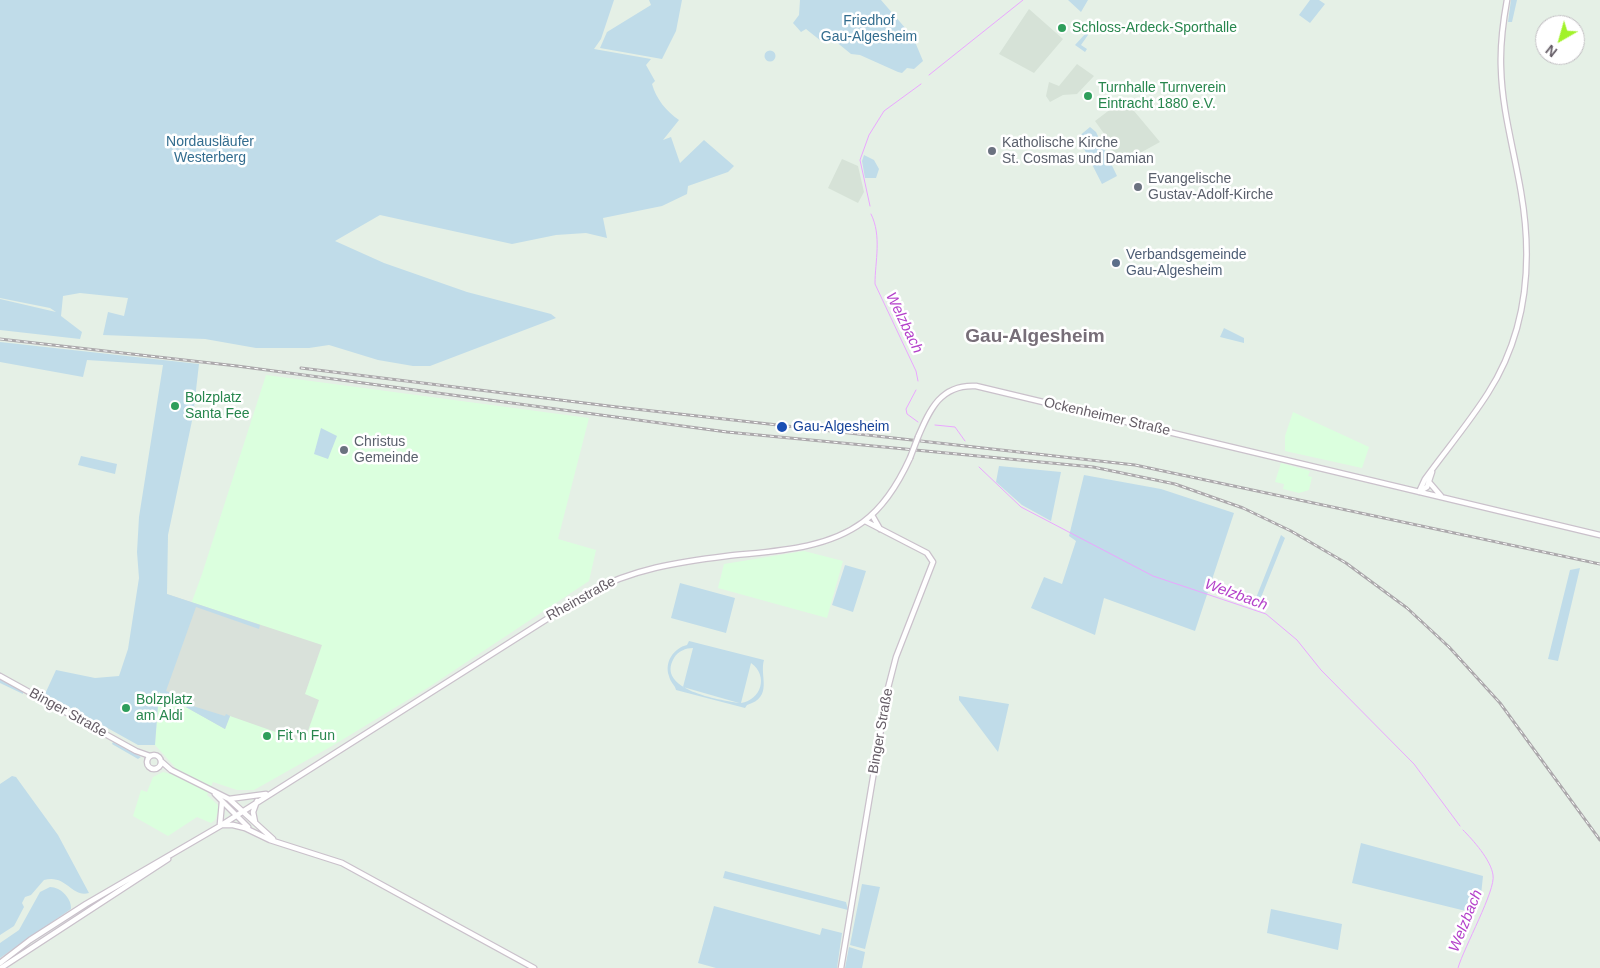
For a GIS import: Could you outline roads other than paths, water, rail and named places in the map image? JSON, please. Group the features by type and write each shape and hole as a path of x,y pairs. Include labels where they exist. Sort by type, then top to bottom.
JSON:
{"main road":[{"path":"1418,492 1495,382 1513,340 1524,299 1527,234 1504,105 1501,67 1507,0"},
{"name":"Ockenheimer Straße","path":"918,437 930,410 942,396 954,388 976,386 1600,535"},
{"name":"Rheinstraße","path":"179,850 220,826 269,792 573,601 604,584 655,567 816,544 839,536 865,521 890,495 910,458 918,437"},
{"path":"1418,492 1426,488 1434,467"},
{"path":"1429,482 1433,489 1444,498"},
{"path":"872,515 881,530"},
{"name":"Binger Straße","path":"841,968 888,688 896,658 933,562 927,552 865,521"},
{"name":"Binger Straße","path":"0,676 136,750 150,756 158,756 162,762"},
{"name":"Binger Straße","path":"136,750 147,762 150,769 159,768"},
{"path":"147,762 150,756"},
{"path":"171,770 159,768 162,762 171,770 211,791 229,798 258,828 283,844"},
{"path":"211,791 251,830"},
{"path":"229,798 257,796 269,792"},
{"path":"257,801 253,816 258,828"},
{"path":"222,802 220,826 236,825 251,830 265,838 342,863 534,968"},
{"path":"0,963 35,937 112,888 179,850"},
{"path":"1,968 179,850"}],"waterway":[{"name":"Welzbach","path":"929,75 1023,0"},
{"name":"Welzbach","path":"870,206 860,160 869,135 884,111 921,84"},
{"name":"Welzbach","path":"871,214 877,240 875,284 916,371 918,381"},
{"name":"Welzbach","path":"916,390 906,409 907,414 918,422"},
{"name":"Welzbach","path":"935,425 955,427 965,441"},
{"name":"Welzbach","path":"979,467 1021,507 1153,576 1266,614 1297,640 1321,670 1414,764 1460,826"},
{"name":"Welzbach","path":"1458,968 1493,882 1492,869 1489,863 1463,830"}],"railway":[{"path":"0,339 237,366 727,432 1093,467 1175,484 1243,508 1291,531 1346,563 1407,608 1449,647 1500,703 1600,840"},
{"path":"301,368 617,407 1135,465 1600,564"}],"place":[{"name":"Schloss-Ardeck-Sporthalle","path":"1062,28"},
{"name":"Turnhalle Turnverein Eintracht 1880 e.V.","path":"1088,96"},
{"name":"Katholische Kirche St. Cosmas und Damian","path":"992,151"},
{"name":"Evangelische Gustav-Adolf-Kirche","path":"1138,187"},
{"name":"Verbandsgemeinde Gau-Algesheim","path":"1116,263"},
{"name":"Bolzplatz Santa Fee","path":"175,406"},
{"name":"Gau-Algesheim","path":"782,427"},
{"name":"Christus Gemeinde","path":"344,450"},
{"name":"Bolzplatz am Aldi","path":"126,708"},
{"name":"Fit 'n Fun","path":"267,736"}],"district":[{"name":"Gau-Algesheim","path":"1035,337"}],"park label":[{"name":"Friedhof Gau-Algesheim","path":"869,30"},
{"name":"Nordausläufer Westerberg","path":"210,150"}]}
